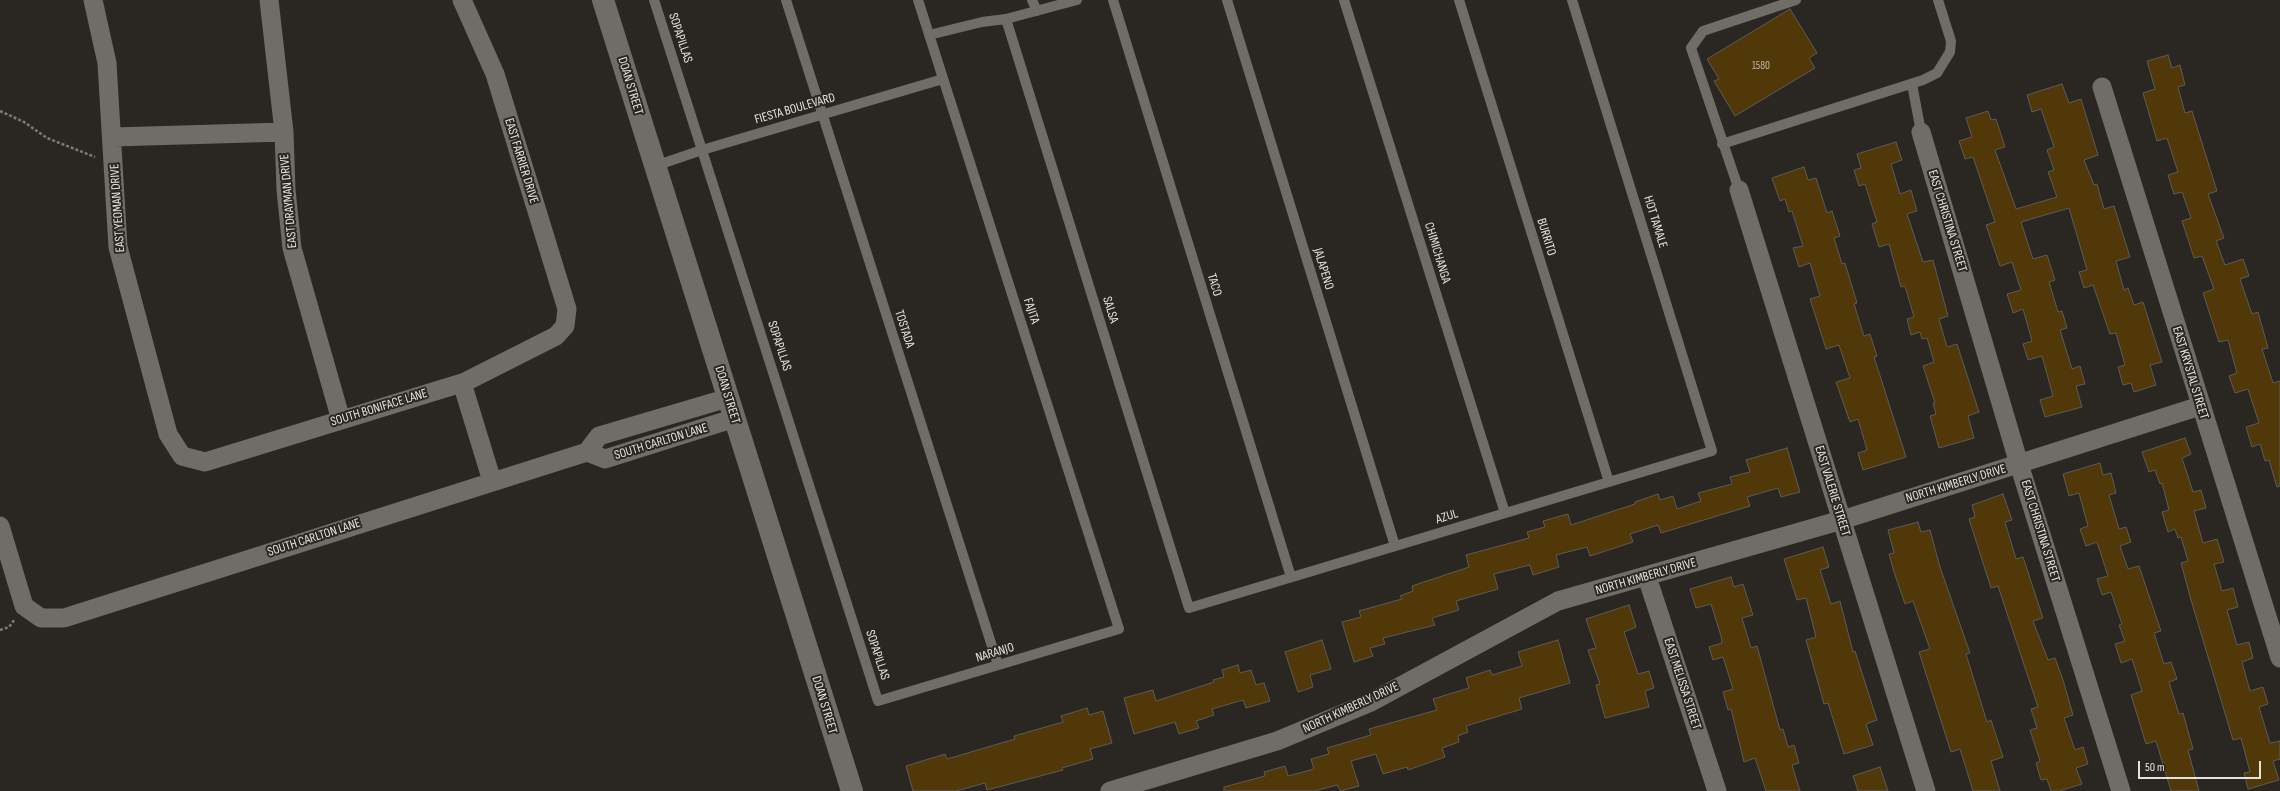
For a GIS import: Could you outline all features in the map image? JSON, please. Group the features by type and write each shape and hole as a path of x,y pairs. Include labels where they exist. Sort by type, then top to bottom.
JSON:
{"street":[{"name":"EAST YEOMAN DRIVE","path":"93,0 107,63 113,137 118,246 168,434 182,456"},
{"name":"EAST DRAYMAN DRIVE","path":"269,0 284,132 286,190 292,248 341,420"},
{"name":"EAST FARRIER DRIVE","path":"462,0 494,74 567,309 565,326"},
{"name":"DOAN STREET","path":"603,0 852,791"},
{"name":"EAST KRYSTAL STREET","path":"2102,87 2200,406 2280,658"},
{"path":"113,137 284,132"},
{"name":"EAST CHRISTINA STREET","path":"1921,132 2019,464 2121,791"},
{"name":"EAST VALERIE STREET","path":"1739,190 1926,791"},
{"name":"SOUTH BONIFACE LANE","path":"182,456 205,462 462,383 556,336 565,326"},
{"path":"462,383 492,480"},
{"name":"SOUTH CARLTON LANE","path":"0,526 24,606 41,618 64,618 492,480 587,452 599,436 728,398"},
{"name":"NORTH KIMBERLY DRIVE","path":"1110,791 1277,741 1371,702 1558,601 1647,577 1842,520 2200,406"},
{"name":"SOUTH CARLTON LANE","path":"587,452 605,459 734,418"},
{"name":"EAST MELISSA STREET","path":"1647,577 1717,791"}],"lane":[{"name":"SOPAPILLAS","path":"654,0 878,701"},
{"name":"TOSTADA","path":"786,0 998,665"},
{"name":"FAJITA","path":"918,0 1118,629"},
{"path":"1032,0 1037,11"},
{"path":"929,35 982,22 1006,19 1077,0"},
{"name":"TACO","path":"1113,0 1291,577"},
{"name":"JALAPENO","path":"1227,0 1395,546"},
{"name":"CHIMICHANGA","path":"1344,0 1505,513"},
{"name":"BURRITO","path":"1459,0 1609,482"},
{"name":"HOT TAMALE","path":"1572,0 1712,451"},
{"path":"1739,190 1690,48 1703,31 1796,0"},
{"path":"1722,144 1912,84 1937,73 1945,63 1950,52 1951,41 1938,0"},
{"name":"SALSA","path":"1006,19 1189,608"},
{"name":"FIESTA BOULEVARD","path":"655,166 702,150 943,79"},
{"path":"1912,84 1921,132"},
{"name":"AZUL","path":"1189,608 1712,451"},
{"name":"NARANJO","path":"878,701 1118,629"}],"path":[{"path":"0,111 24,122 48,138 90,153 115,171"}],"building":[{"path":"1790,9 1817,53 1809,58 1815,68 1735,116 1714,81 1719,79 1707,59"},
{"path":"2168,55 2172,68 2180,65 2185,85 2178,87 2185,113 2192,111 2217,191 2208,194 2224,238 2216,241 2225,265 2243,259 2249,276 2240,279 2252,314 2258,312 2268,348 2262,349 2273,383 2280,381 2280,486 2277,487 2269,460 2265,461 2260,444 2252,447 2246,427 2259,423 2248,389 2235,393 2229,376 2237,373 2228,340 2219,342 2203,293 2214,289 2202,256 2194,258 2182,221 2191,218 2182,192 2174,194 2168,175 2178,172 2167,138 2157,141 2143,93 2155,89 2147,61"},
{"path":"2062,84 2069,103 2081,99 2098,155 2084,160 2094,185 2097,184 2104,209 2114,206 2130,257 2116,261 2124,290 2128,288 2134,305 2143,302 2162,362 2150,365 2156,385 2134,392 2131,383 2123,385 2118,367 2125,365 2116,333 2110,334 2093,285 2084,288 2079,272 2087,270 2069,208 2021,222 2033,259 2047,255 2055,280 2049,282 2058,312 2062,311 2067,328 2060,330 2072,369 2080,366 2085,384 2076,386 2082,407 2045,417 2040,400 2053,396 2042,356 2028,360 2023,344 2032,341 2023,309 2013,313 2007,294 2021,290 2012,262 2000,266 1986,225 1995,222 1973,157 1965,159 1959,141 1972,137 1966,118 1988,111 1991,120 1996,119 2005,147 1995,150 2016,209 2057,197 2048,172 2054,170 2047,150 2054,147 2041,109 2032,112 2027,95"},
{"path":"1896,142 1902,160 1891,164 1900,194 1911,190 1917,211 1907,214 1923,262 1933,260 1948,316 1939,319 1947,347 1957,344 1979,412 1968,416 1974,438 1939,448 1930,416 1936,414 1933,403 1935,403 1923,366 1934,362 1927,338 1922,339 1920,332 1911,335 1907,319 1914,317 1905,286 1901,287 1889,244 1879,247 1872,224 1877,222 1865,184 1859,186 1854,170 1861,168 1857,154"},
{"path":"1804,167 1808,180 1816,178 1827,213 1832,211 1840,236 1834,238 1842,264 1845,263 1857,303 1854,304 1864,336 1870,334 1877,356 1874,357 1906,457 1863,470 1858,453 1867,450 1858,419 1850,422 1836,382 1850,378 1839,345 1826,349 1810,299 1820,296 1810,263 1799,267 1793,248 1803,246 1792,211 1789,212 1785,199 1780,201 1772,178"},
{"path":"2185,438 2191,454 2182,458 2193,492 2201,490 2206,508 2194,511 2203,543 2217,539 2224,562 2214,564 2222,591 2233,588 2238,607 2227,610 2237,645 2249,642 2253,658 2242,662 2250,691 2263,687 2268,704 2259,707 2270,743 2280,741 2280,759 2273,761 2279,780 2248,789 2244,773 2250,772 2241,738 2233,740 2181,563 2188,561 2181,537 2178,538 2175,529 2168,532 2162,512 2169,510 2162,483 2160,484 2155,470 2149,472 2142,452"},
{"path":"1787,448 1800,492 1781,497 1778,488 1747,497 1750,506 1661,533 1658,525 1630,534 1633,542 1590,556 1587,547 1556,555 1559,567 1533,575 1530,565 1494,574 1498,589 1456,601 1459,610 1432,618 1435,625 1383,638 1385,644 1370,648 1373,656 1354,662 1342,622 1361,617 1359,611 1402,599 1400,596 1413,591 1412,586 1469,567 1466,555 1529,538 1527,532 1545,527 1543,521 1568,514 1571,525 1635,504 1635,502 1658,494 1660,500 1673,496 1677,509 1701,501 1698,493 1732,484 1730,477 1750,472 1746,460"},
{"path":"2100,463 2103,475 2111,473 2116,493 2109,495 2119,529 2126,527 2131,542 2120,546 2128,569 2139,566 2161,631 2154,633 2164,664 2171,662 2177,679 2169,682 2179,714 2183,713 2193,749 2188,750 2199,791 2171,791 2156,741 2146,744 2131,695 2142,691 2132,659 2121,663 2115,644 2125,641 2119,625 2122,624 2111,592 2102,595 2097,579 2108,576 2097,542 2086,546 2080,529 2088,526 2079,493 2069,496 2063,474"},
{"path":"2003,494 2012,520 2005,522 2016,559 2023,557 2043,618 2033,621 2048,660 2055,658 2073,715 2064,718 2075,750 2083,747 2088,764 2076,768 2082,784 2059,791 2051,791 2047,779 2041,780 2036,763 2040,761 2030,730 2037,728 2031,709 2038,707 1998,586 1991,588 1969,519 1975,517 1972,505"},
{"path":"1918,522 1921,532 1930,530 1940,567 1970,653 1966,654 1987,722 1991,720 2003,757 1991,761 2000,791 1973,791 1960,749 1951,752 1919,652 1930,649 1913,601 1905,604 1894,572 1889,554 1894,553 1888,530"},
{"path":"1823,547 1829,567 1820,570 1831,604 1840,601 1853,652 1855,651 1877,720 1866,724 1873,745 1844,754 1828,703 1824,704 1806,640 1816,637 1806,598 1797,600 1784,559"},
{"path":"1731,577 1734,587 1743,584 1753,615 1742,618 1751,648 1757,646 1780,730 1783,729 1788,747 1794,745 1799,763 1792,765 1800,791 1766,791 1755,758 1744,762 1731,709 1728,710 1723,692 1733,689 1723,657 1713,660 1709,647 1722,643 1721,636 1711,604 1696,608 1690,589"},
{"path":"1629,605 1636,627 1624,632 1638,674 1649,671 1654,688 1645,691 1649,707 1605,718 1596,685 1600,684 1588,650 1596,648 1586,619"},
{"path":"1322,640 1331,669 1310,675 1313,687 1298,692 1285,652"},
{"path":"1558,640 1570,683 1519,698 1522,709 1466,726 1468,732 1458,736 1459,742 1442,748 1445,757 1408,770 1407,767 1383,774 1376,754 1351,761 1359,786 1341,791 1337,785 1314,791 1224,791 1224,787 1265,776 1264,772 1285,766 1288,776 1314,769 1311,759 1329,754 1327,748 1371,735 1369,729 1437,710 1433,699 1469,688 1466,678 1490,670 1492,675 1522,666 1518,652"},
{"path":"1238,665 1240,673 1251,670 1256,685 1264,683 1270,701 1246,708 1243,700 1212,709 1214,715 1196,721 1199,728 1179,734 1175,722 1134,734 1124,698 1153,690 1156,701 1214,682 1213,680 1224,677 1222,670"},
{"path":"1087,708 1089,715 1103,711 1112,743 1090,749 1093,759 1062,768 1063,770 987,790 985,783 956,791 913,791 906,766 945,754 947,759 1015,739 1014,736 1063,722 1061,716"},
{"path":"1880,767 1888,791 1858,791 1853,776"}]}
